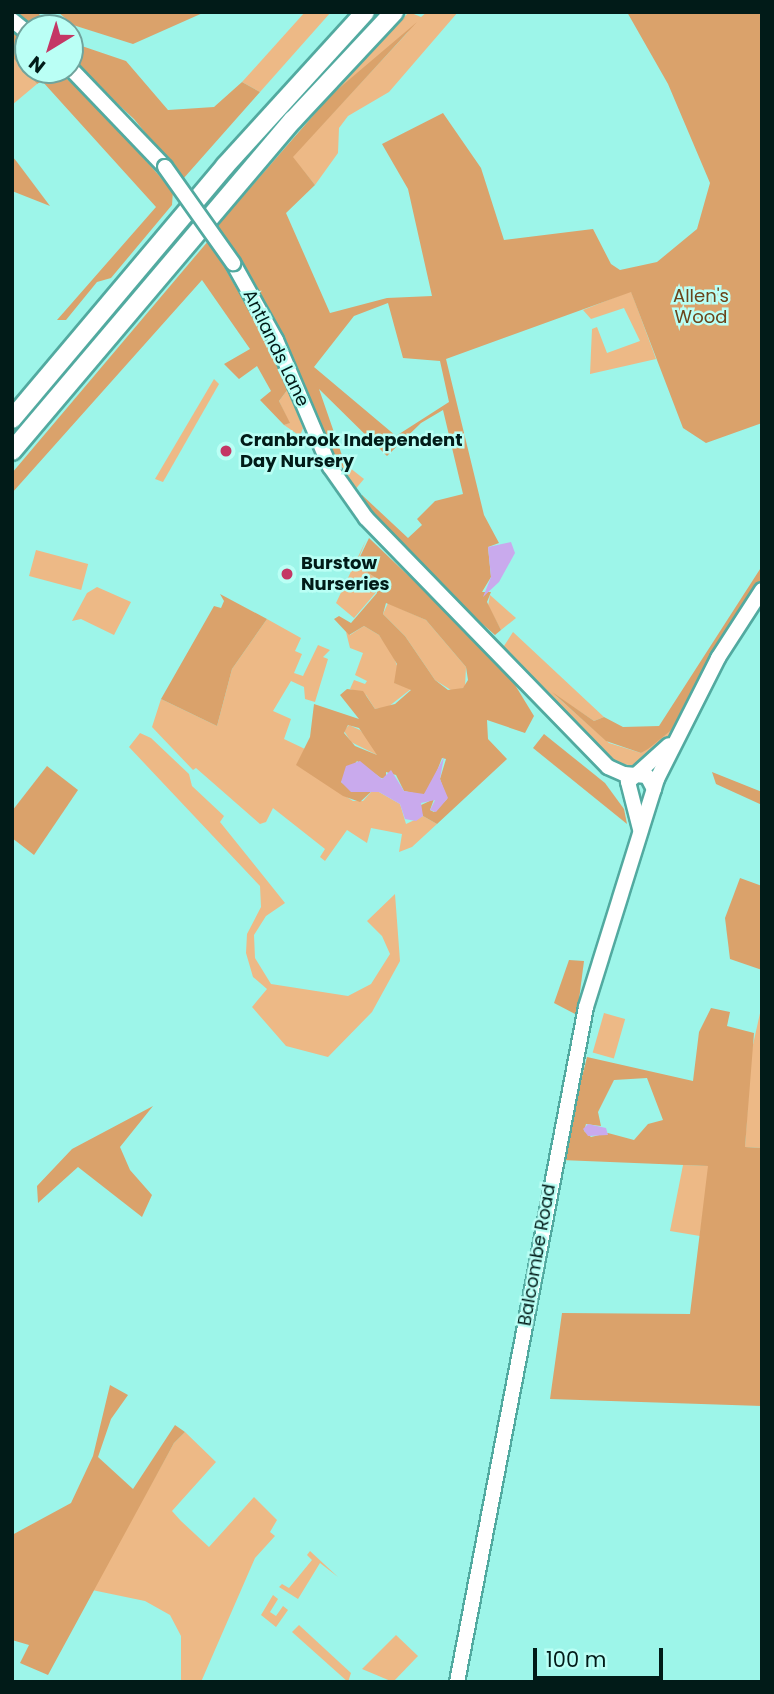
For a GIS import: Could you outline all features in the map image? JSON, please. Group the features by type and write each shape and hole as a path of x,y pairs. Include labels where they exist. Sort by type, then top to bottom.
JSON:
{"highway":[{"path":"12,419 225,166 365,12"},
{"path":"12,451 293,120 394,12"}],"main road":[{"name":"Antlands Lane","path":"84,83 165,167 233,264 276,340 332,469 353,501 592,751 630,796"},
{"name":"Balcombe Road","path":"457,1682 562,1116 586,1007 653,792 722,650 762,590"},
{"name":"Balcombe Road","path":"636,775 680,735"},
{"name":"Antlands Lane","path":"592,751 617,772 636,775"},
{"path":"630,796 642,801 653,792 648,776 636,775 627,784 630,796 641,834"}],"shaded area":[{"path":"305,12 331,12 260,92 242,82"},
{"path":"409,12 421,17 427,12 458,12 389,92 348,116 339,128 338,153 315,185 292,157 409,31 331,95"},
{"path":"12,57 14,84 37,84 12,105"},
{"path":"631,291 656,359 590,374 592,329 597,327 607,353 640,341 624,308 591,319 583,310"},
{"path":"214,379 219,384 163,482 155,479"},
{"path":"288,389 303,428 300,436 284,425 289,423 279,401"},
{"path":"345,464 364,479 353,492 338,470"},
{"path":"366,540 356,565 376,578 378,590 354,618 336,603"},
{"path":"511,542 515,553 499,582 483,597 491,577 488,547"},
{"path":"36,550 88,564 81,590 29,576"},
{"path":"97,587 131,602 114,635 81,619 72,621 87,593"},
{"path":"490,595 516,618 501,630 488,606"},
{"path":"388,603 426,620 466,667 465,687 454,692 435,680 405,636 383,614"},
{"path":"267,619 301,638 295,651 302,654 294,673 303,676 318,645 330,650 323,657 328,659 315,702 305,699 304,687 291,681 273,711 291,719 284,739 305,749 297,765 353,801 363,801 373,790 379,792 400,804 406,824 423,816 437,824 412,847 399,852 402,834 371,828 367,843 347,830 325,861 320,857 325,849 273,808 266,822 260,824 196,768 193,770 152,727 161,699 217,726 232,669"},
{"path":"364,626 379,635 392,653 398,668 395,683 411,689 388,707 375,709 366,695 350,689 354,680 365,684 367,681 355,675 363,653 350,648 346,632 350,635"},
{"path":"513,632 604,717 594,721 555,695 609,743 641,753 674,728 669,738 635,766 615,763 502,649"},
{"path":"349,725 360,730 378,750 377,755 351,742 344,731"},
{"path":"140,733 151,738 189,774 192,786 224,816 220,822 285,903 266,916 254,935 255,958 271,984 348,996 371,984 390,954 382,936 367,921 395,894 400,961 372,1012 328,1057 286,1046 252,1007 267,989 253,977 246,953 247,934 261,907 260,886 129,747"},
{"path":"444,757 440,779 448,798 436,812 430,810 435,800 421,803 423,816 416,821 405,819 400,804 379,792 351,792 341,782 346,766 360,761 382,779 391,770 404,791 424,794"},
{"path":"762,1004 762,1148 745,1147 751,1054"},
{"path":"604,1013 625,1019 614,1058 593,1052"},
{"path":"588,1124 606,1128 608,1135 588,1136 583,1129"},
{"path":"683,1165 709,1166 700,1236 670,1231"},
{"path":"185,1432 216,1462 172,1511 181,1521 209,1547 254,1497 277,1520 270,1532 275,1536 255,1558 201,1682 181,1682 181,1636 170,1615 145,1601 92,1590 174,1443"},
{"path":"310,1551 338,1577 320,1563 298,1599 279,1587 282,1584 289,1588 312,1560 307,1555"},
{"path":"273,1595 278,1599 270,1612 276,1616 283,1606 288,1610 276,1627 261,1615"},
{"path":"299,1625 351,1673 348,1682 292,1632"},
{"path":"396,1635 418,1656 393,1682 362,1669"}],"green space":[{"path":"12,12 39,14 14,14"},
{"path":"58,12 205,12 133,44 84,28 84,14"},
{"name":"Allen's Wood","path":"627,12 762,12 762,423 706,443 683,428 631,292 446,359 484,515 499,543 488,547 491,577 482,592 491,592 487,602 501,630 495,635 432,580 362,499 362,495 408,538 422,525 417,519 435,501 463,494 443,410 421,423 387,456 319,389 345,464 338,470 264,306 217,226 331,95 417,22 293,157 315,185 286,213 330,313 387,298 432,296 408,189 382,144 443,113 481,168 504,240 593,229 611,264 620,270 657,262 697,229 710,183 668,84","holes":["388,303 403,358 440,361 449,402 396,436 314,367 354,316"]},
{"path":"12,30 14,59 12,57"},
{"path":"84,47 126,61 168,110 214,107 242,82 260,92 183,179 134,119 84,73"},
{"path":"45,84 73,84 94,103 173,191 172,205 111,278 97,282 66,320 57,320 156,207"},
{"path":"12,156 17,162 50,206 12,191"},
{"path":"209,240 274,355 288,389 279,401 290,423 284,425 260,400 271,391 257,366 239,379 224,364 250,349 202,280 12,493 12,473"},
{"path":"369,538 504,667 534,716 525,733 487,720 488,739 507,759 437,824 423,816 419,806 434,799 430,810 434,812 447,799 440,779 446,759 442,758 430,789 423,795 404,791 396,775 386,772 386,779 381,778 357,761 341,782 354,792 373,790 360,802 343,796 296,765 310,737 314,704 359,719 340,695 347,689 363,691 375,709 395,704 411,690 394,683 397,664 379,635 364,626 349,635 334,619 339,616 351,623 377,593 376,578 356,565","holes":["386,603 426,620 466,667 468,680 463,688 448,690 435,680 405,636 383,614","348,725 359,728 377,755 355,746 344,733"]},
{"path":"762,566 762,581 718,645 674,728 648,749 641,753 606,741 552,692 594,721 604,717 623,727 659,726"},
{"path":"220,594 267,619 232,669 217,726 161,699 214,606 221,608 224,601"},
{"path":"544,734 605,783 624,809 627,824 533,748"},
{"path":"47,766 78,790 34,855 12,838 12,811"},
{"path":"712,772 762,792 762,805 716,784"},
{"path":"740,878 762,886 762,970 730,959 725,918"},
{"path":"569,960 584,961 577,1015 554,1003"},
{"path":"711,1008 730,1012 727,1026 754,1033 745,1147 762,1148 762,1406 550,1399 562,1313 690,1314 708,1166 561,1160 587,1057 693,1081 699,1032","holes":["647,1078 663,1120 648,1124 634,1140 608,1133 591,1137 584,1131 586,1124 601,1126 598,1112 614,1080"]},
{"path":"153,1106 120,1147 130,1170 152,1195 142,1217 78,1167 38,1203 37,1186 72,1149"},
{"path":"110,1385 128,1395 111,1419 98,1457 133,1489 175,1425 185,1432 174,1443 48,1675 20,1663 29,1645 12,1640 12,1535 71,1503 93,1456"}],"place":[{"name":"Cranbrook Independent Day Nursery","path":"226,451"},
{"name":"Burstow Nurseries","path":"287,574"}]}
